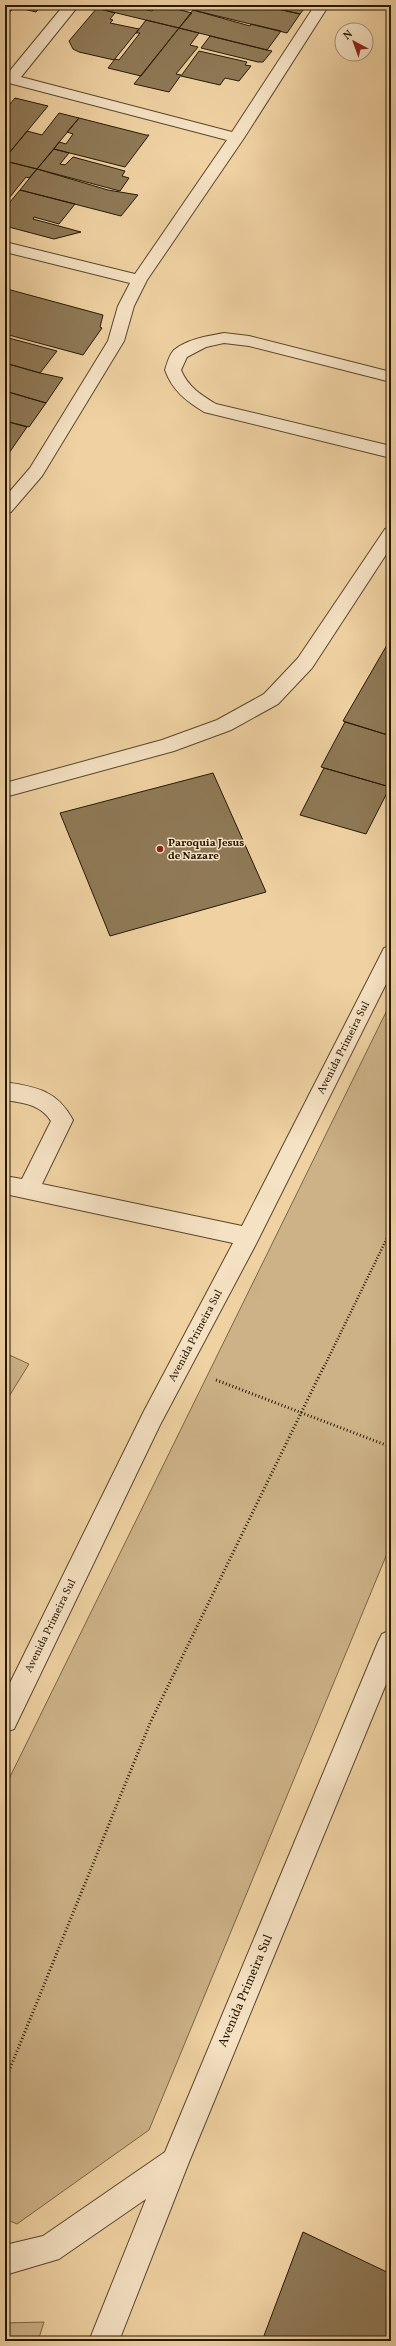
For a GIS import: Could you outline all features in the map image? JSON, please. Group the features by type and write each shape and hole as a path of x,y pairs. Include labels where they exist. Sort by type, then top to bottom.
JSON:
{"street":[{"path":"72,5 8,78 236,138"},
{"path":"5,508 36,472 116,341 126,306 140,280 236,138 322,5"},
{"path":"5,247 140,280"},
{"path":"391,377 249,341 224,338 201,343 180,354 173,370 177,383 189,396 210,408 391,452"},
{"path":"5,790 167,746 224,725 271,699 305,662 391,533"},
{"name":"Avenida Primeira Sul","path":"5,1720 152,1418 248,1237 391,954"},
{"path":"5,1091 43,1098 56,1110 62,1120 28,1190"},
{"path":"5,1185 248,1237"},
{"name":"Avenida Primeira Sul","path":"104,2341 175,2162 391,1642"},
{"path":"5,2260 49,2249 175,2162"}],"path":[{"path":"5,2081 150,1723 391,1230"},
{"path":"180,1367 391,1447"}],"shaded area":[{"path":"391,1002 391,1544 149,2130 17,2224 5,2219 5,1787"},
{"path":"5,1353 29,1364 5,1403"},
{"path":"44,2322 38,2341 5,2341 5,2323"}],"building":[{"path":"5,5 14,7 5,18"},
{"path":"7,5 42,5 36,12"},
{"path":"104,5 135,5 133,7 152,11 157,5 161,5 192,13 179,28 100,9"},
{"path":"198,5 260,5 300,14 287,33 193,10"},
{"path":"260,5 307,5 300,14"},
{"path":"97,8 115,13 110,19 113,20 110,23 139,29 114,60 79,52 73,49 69,41"},
{"path":"193,10 250,26 251,24 281,31 267,50 179,28"},
{"path":"146,20 179,28 141,76 108,68 115,59 119,60 140,33 136,33"},
{"path":"179,28 199,33 190,45 198,47 176,74 181,75 169,92 134,84"},
{"path":"210,36 272,51 263,62 258,62 201,48"},
{"path":"199,51 247,62 245,65 251,66 239,81 225,78 220,85 181,76"},
{"path":"15,98 48,106 5,158 5,110"},
{"path":"59,113 79,118 37,169 5,161 5,158 27,131 42,135"},
{"path":"79,118 149,135 125,167 54,149 59,142 66,144 73,134 67,132"},
{"path":"54,149 69,153 60,164 65,165 73,157 125,171 122,176 129,178 120,191 37,169"},
{"path":"5,161 37,169 29,178 26,177 5,203"},
{"path":"37,169 108,190 138,195 121,216 20,190"},
{"path":"20,190 75,204 59,224 34,217 33,219 81,232 54,239 5,226 5,208"},
{"path":"7,289 103,315 100,327 102,328 83,355 5,334 5,292"},
{"path":"5,337 57,351 40,373 5,363"},
{"path":"5,363 63,378 46,403 5,391"},
{"path":"5,391 46,403 29,427 5,421"},
{"path":"5,421 27,427 9,453 5,452"},
{"path":"391,638 391,736 343,721"},
{"path":"345,722 391,736 390,787 321,767"},
{"path":"324,768 390,787 366,834 300,815"},
{"name":"Paroquia Jesus de Nazare","path":"213,773 266,892 110,936 60,813"},
{"path":"303,2232 391,2274 391,2341 262,2341"}],"place":[{"name":"Paroquia Jesus de Nazare","path":"160,849"}]}
